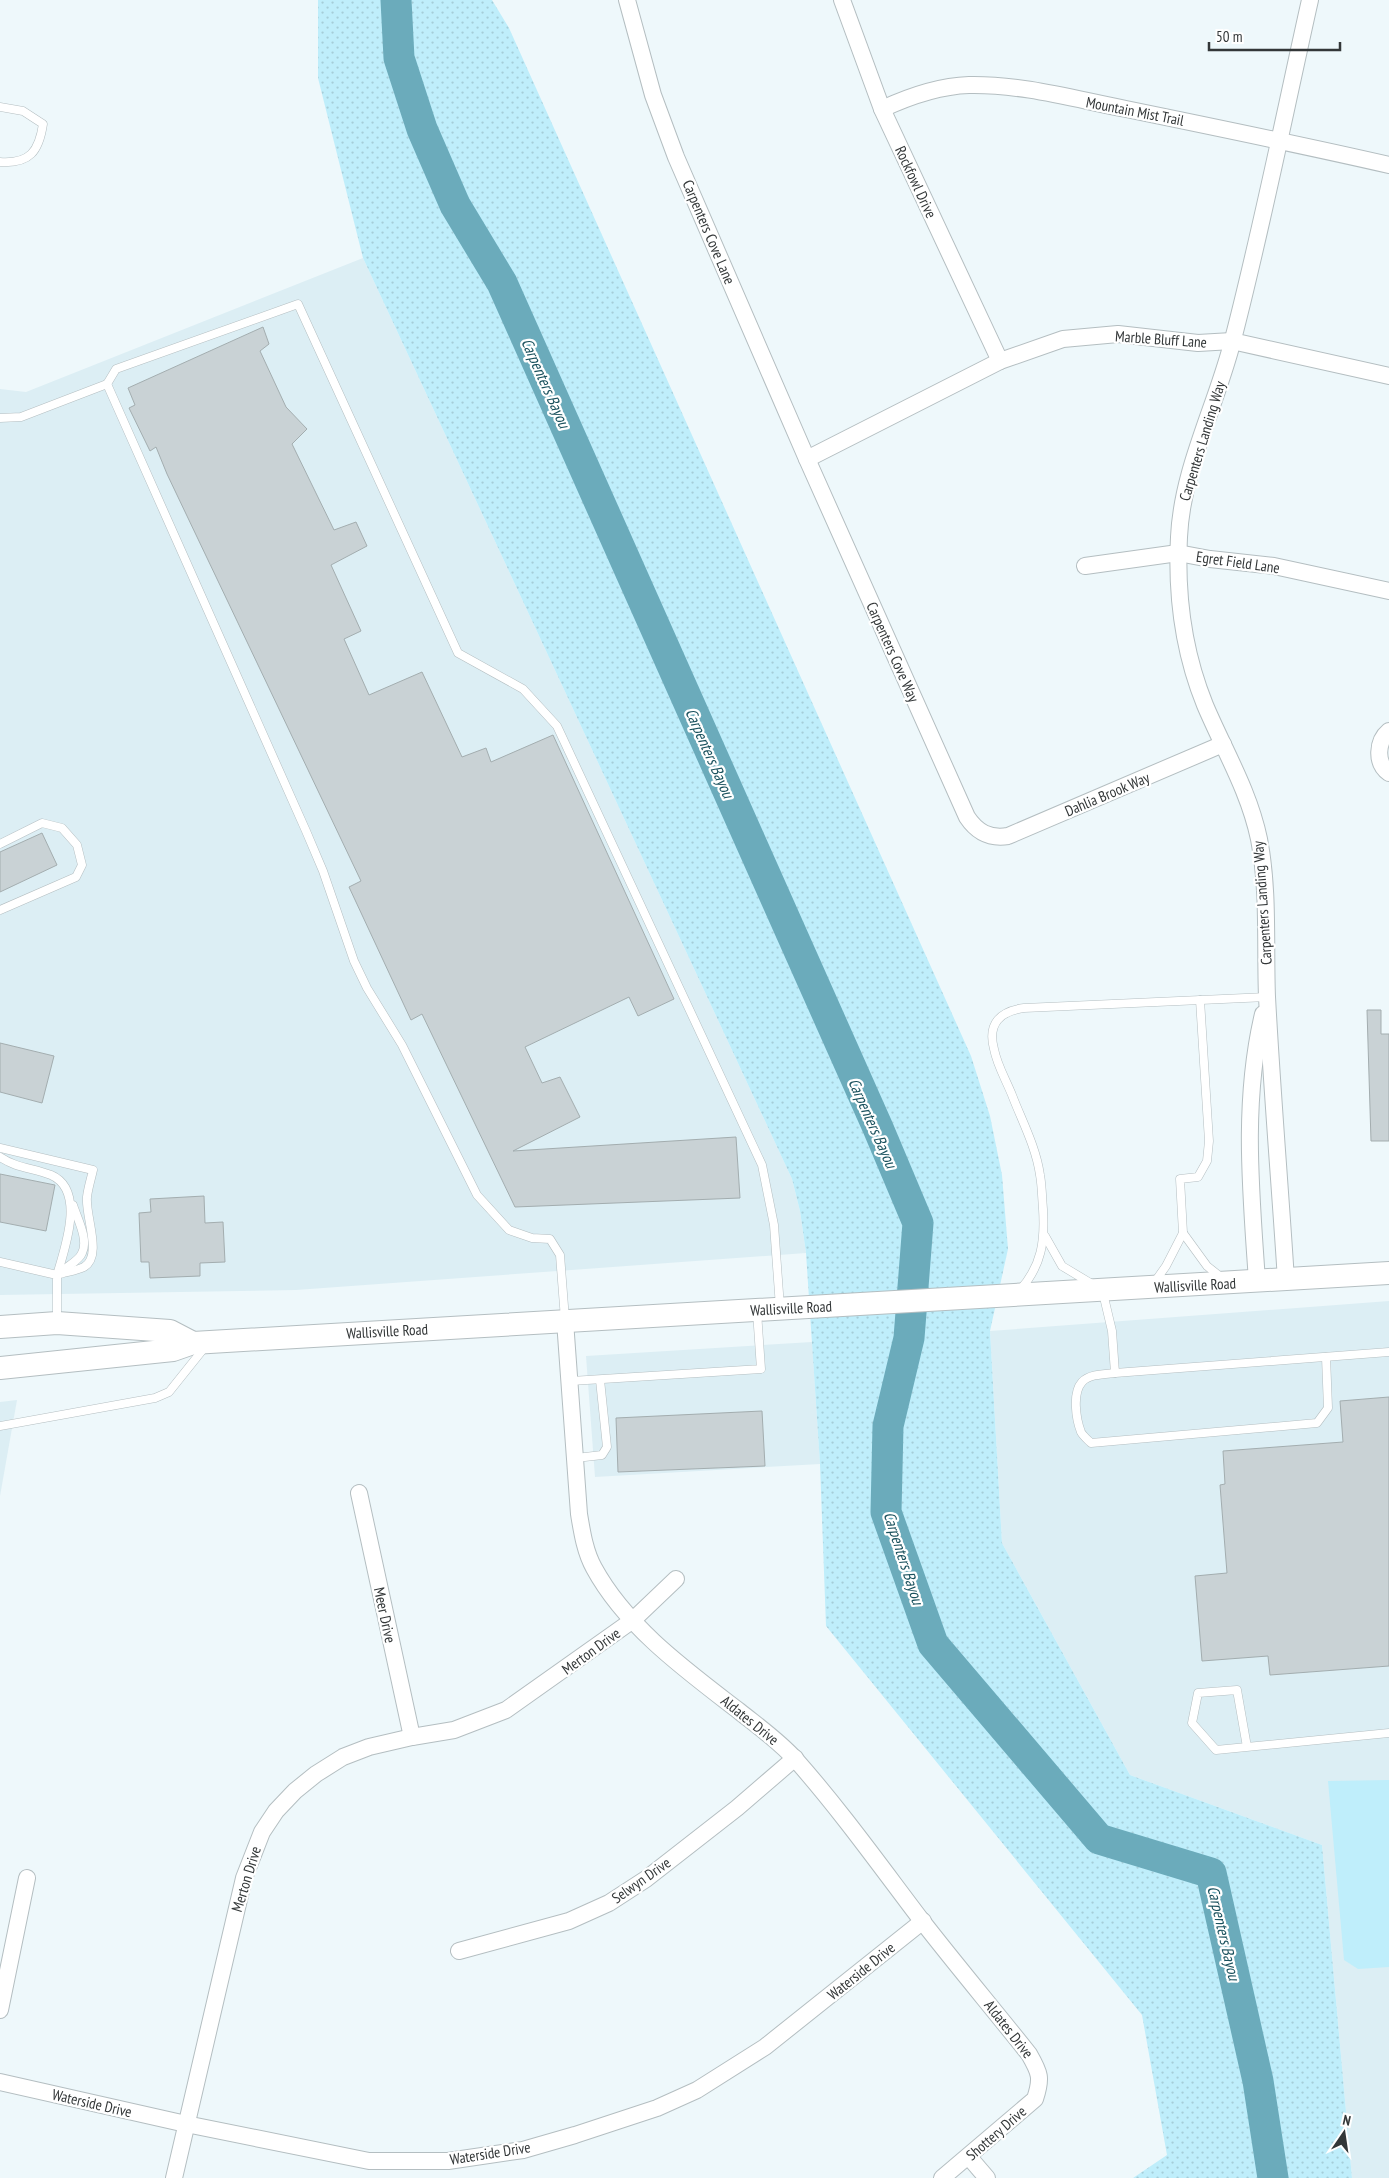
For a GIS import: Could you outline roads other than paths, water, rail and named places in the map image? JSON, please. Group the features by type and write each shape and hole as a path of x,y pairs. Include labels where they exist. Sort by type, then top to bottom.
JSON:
{"main road":[{"name":"Wallisville Road","path":"0,1368 173,1350 201,1342 1258,1282 1389,1272"},
{"path":"0,1327 57,1323 170,1331 201,1342"}],"street":[{"name":"Carpenters Cove Lane","path":"627,0 653,95 676,156 807,459"},
{"name":"Rockfowl Drive","path":"842,0 882,109 1000,361"},
{"name":"Carpenters Landing Way","path":"1286,1280 1267,997 1265,893 1259,843 1251,805 1200,690 1188,650 1180,606 1178,553 1180,517 1188,481 1232,341 1310,0"},
{"name":"Mountain Mist Trail","path":"882,109 909,97 944,88 1002,86 1279,139 1389,165"},
{"name":"Marble Bluff Lane","path":"807,459 1000,361 1063,339 1118,334 1198,343 1232,341 1389,376"},
{"name":"Carpenters Cove Way","path":"807,459 967,817 981,832 990,836"},
{"name":"Egret Field Lane","path":"1085,566 1178,553 1210,559 1274,566 1389,591"},
{"path":"1389,731 1382,740 1379,756 1381,764 1389,772"},
{"name":"Dahlia Brook Way","path":"990,836 1008,836 1223,744"},
{"name":"Carpenters Landing Way","path":"1258,1282 1249,1138 1257,1042 1267,997"},
{"name":"Aldates Drive","path":"565,1321 571,1381 579,1514 584,1542 593,1568 634,1620 688,1670 771,1734 795,1758 829,1798 923,1922 1030,2054 1038,2068 1041,2082"},
{"name":"Meer Drive","path":"359,1493 412,1737"},
{"name":"Merton Drive","path":"174,2178 244,1878 262,1832 288,1798 316,1774 343,1757 412,1737 454,1730 506,1710 634,1620 676,1579"},
{"name":"Selwyn Drive","path":"459,1951 569,1920 609,1903 646,1879 722,1820 795,1758"},
{"path":"0,2010 27,1878"},
{"name":"Waterside Drive","path":"0,2082 186,2124 369,2161 448,2161 523,2150 657,2108 696,2090 765,2047 923,1922"},
{"name":"Shottery Drive","path":"942,2178 1035,2099 1041,2082"},
{"path":"969,2157 987,2178"}],"lane":[{"path":"0,107 23,111 42,124 40,141 31,156 12,163 0,162"},
{"path":"0,418 21,417 106,384 116,369 298,304 458,653 523,689 556,726 762,1165 774,1226 780,1309"},
{"path":"106,384 302,822 323,871 358,970 402,1045 477,1196 509,1230 532,1238 550,1240 560,1255 565,1321"},
{"path":"0,844 42,823 62,828 77,845 82,865 76,876 0,910"},
{"path":"1016,1296 1028,1281 1039,1258 1045,1236 1040,1174 1029,1138 993,1048 993,1032 999,1018 1008,1010 1024,1008 1267,997"},
{"path":"1151,1288 1166,1266 1183,1233 1180,1179 1198,1177 1207,1162 1209,1126 1200,1000"},
{"path":"0,1148 92,1170 87,1198 88,1223 94,1248 84,1267 57,1274 0,1262"},
{"path":"0,1157 11,1165 52,1176 64,1187 71,1201 84,1245 82,1253 77,1260 57,1274"},
{"path":"57,1323 57,1274 70,1222 71,1201"},
{"path":"1183,1233 1207,1266 1228,1283"},
{"path":"1045,1236 1062,1266 1102,1291 1112,1331 1115,1373"},
{"path":"571,1381 761,1369 757,1310"},
{"path":"0,1426 155,1398 169,1392 201,1342"},
{"path":"1326,1357 1328,1408 1317,1423 1091,1443 1081,1433 1077,1416 1076,1393 1082,1381 1094,1376 1115,1373 1389,1352"},
{"path":"576,1458 602,1454 607,1447 600,1380"},
{"path":"1247,1747 1237,1690 1198,1693 1192,1723 1216,1750 1247,1747 1389,1733"}],"waterway":[{"name":"Carpenters Bayou","path":"396,0 399,58 422,129 455,205 502,283 878,1128 918,1223 909,1338 888,1426 886,1512 933,1644 1099,1839 1211,1873 1258,2081 1273,2178"}]}
